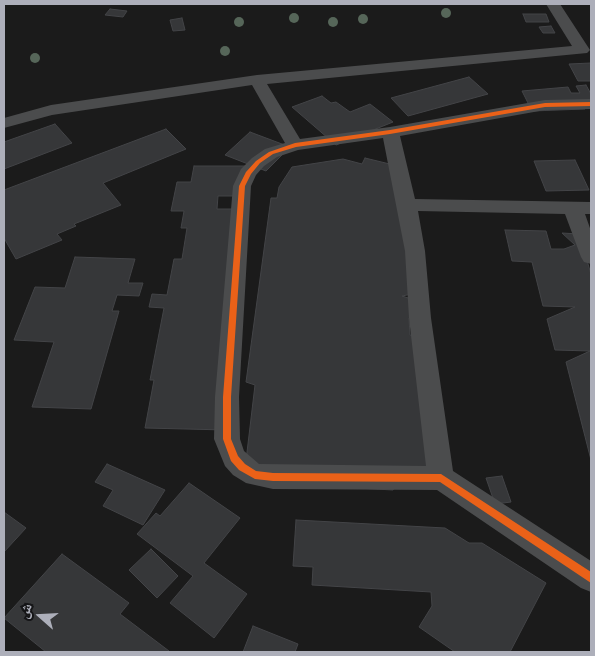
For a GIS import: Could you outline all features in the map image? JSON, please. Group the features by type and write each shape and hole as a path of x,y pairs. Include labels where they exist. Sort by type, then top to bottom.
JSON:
{"street":[{"path":"552,4 587,50"},
{"path":"4,123 51,110 257,80 538,52 587,50"},
{"path":"257,80 295,145"},
{"path":"591,104 545,105 390,132 295,145 271,153 258,162 248,173 242,186 226,397 227,439 234,458 242,467 255,475 273,477 441,478 591,578"},
{"path":"390,132 407,205 415,251 420,318 441,478"},
{"path":"407,205 582,208 591,257"}],"building":[{"path":"110,9 127,11 123,17 105,15"},
{"path":"523,14 546,14 549,22 526,22"},
{"path":"182,18 185,30 173,31 170,20"},
{"path":"551,26 555,33 543,33 539,27"},
{"path":"591,63 591,81 578,81 569,64"},
{"path":"469,77 488,94 408,116 391,98"},
{"path":"586,85 591,94 591,107 585,109 532,111 522,91 568,87 571,93 580,93 576,86"},
{"path":"322,96 331,103 336,102 350,112 370,104 393,122 336,145 292,107"},
{"path":"55,124 72,143 4,169 4,142"},
{"path":"166,129 186,149 103,183 121,205 74,224 76,226 57,234 62,240 16,259 4,238 4,190"},
{"path":"250,132 290,147 266,171 225,155"},
{"path":"365,158 402,167 422,292 402,296 424,303 425,314 409,318 410,335 422,339 445,477 399,475 393,490 248,482 245,469 255,385 246,382 271,198 277,198 279,187 292,167 343,159 362,164"},
{"path":"575,160 589,190 546,191 534,161"},
{"path":"194,166 250,166 247,196 218,196 217,209 243,209 226,430 145,428 154,380 150,380 164,308 149,307 152,294 167,295 174,259 182,259 187,228 181,228 184,211 171,211 177,182 191,182"},
{"path":"505,230 546,231 551,249 564,249 575,245 562,233 579,234 591,274 591,460 566,362 590,351 555,350 547,319 575,307 543,306 532,262 512,261"},
{"path":"75,257 135,259 128,283 143,283 139,296 117,295 112,311 119,311 91,409 32,407 54,342 14,340 35,287 65,288"},
{"path":"107,464 165,490 143,525 103,506 113,490 95,482"},
{"path":"502,476 511,502 495,504 486,478"},
{"path":"189,483 240,518 204,563 247,594 214,638 170,603 193,576 137,534 156,513 160,516"},
{"path":"4,512 26,528 4,552"},
{"path":"296,520 445,528 469,543 482,543 546,583 510,652 455,652 419,627 432,606 431,592 312,585 313,567 293,566"},
{"path":"151,549 178,576 157,598 129,570"},
{"path":"62,554 129,603 120,614 169,651 46,652 4,618"},
{"path":"253,626 298,644 295,652 243,652"}],"cycle path":[{"path":"591,104 545,105 390,132 295,145 271,153 258,162 248,173 242,186 227,397 227,439 234,458 242,467 255,475 273,477 441,478 591,578"}]}
